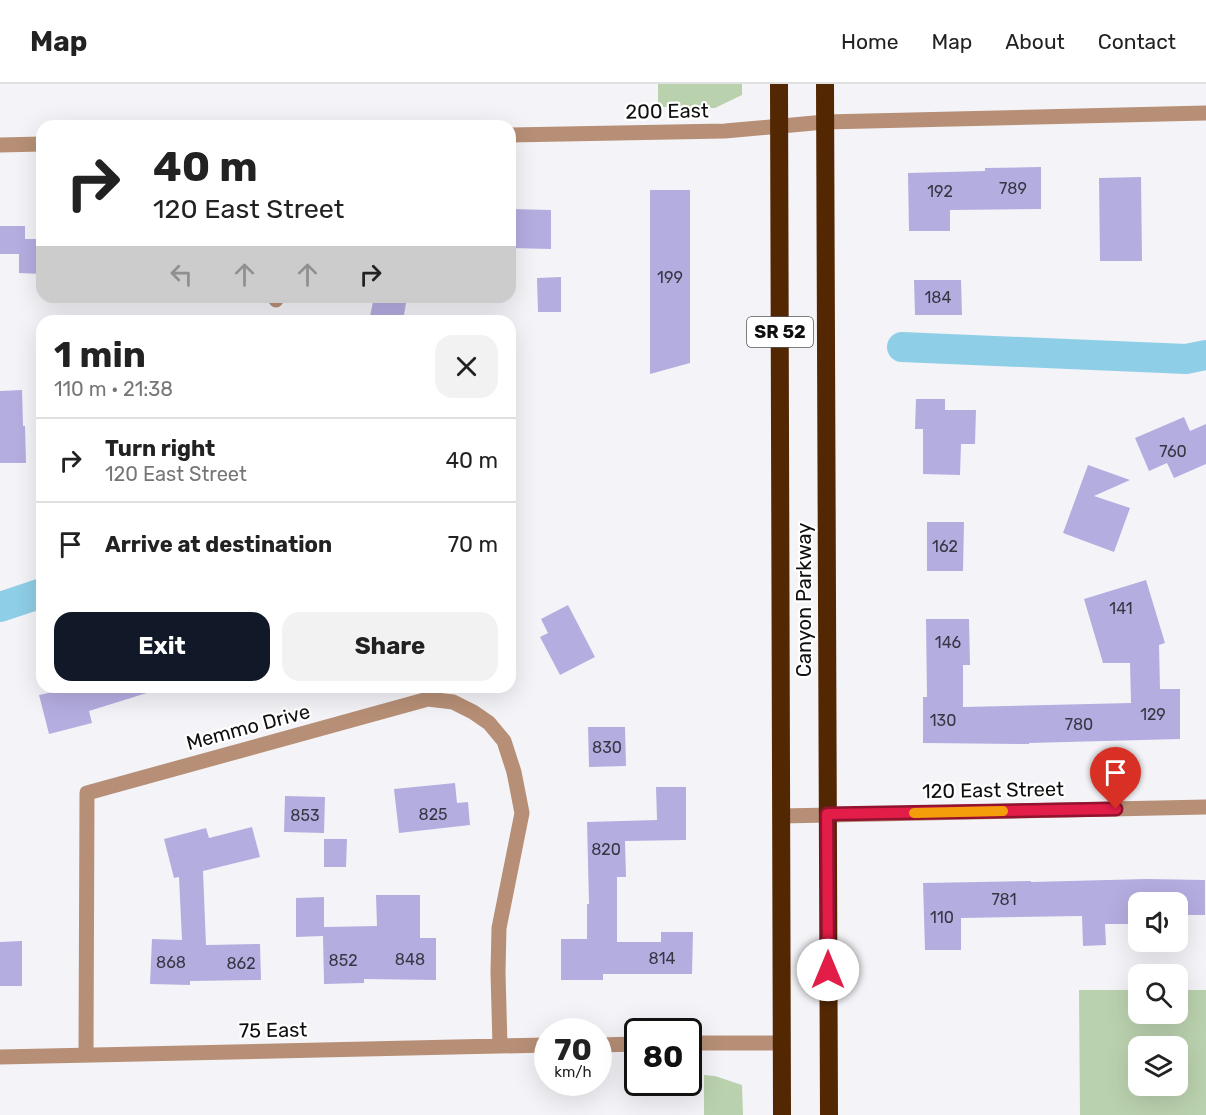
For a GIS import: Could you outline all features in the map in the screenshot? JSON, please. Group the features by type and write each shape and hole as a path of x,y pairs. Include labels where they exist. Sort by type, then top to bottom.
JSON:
{"highway":[{"name":"Canyon Parkway","path":"779,84 782,1115"},
{"name":"Canyon Parkway","path":"825,84 829,1115"}],"street":[{"name":"200 East","path":"516,135 725,131 825,122 1206,113"},
{"path":"0,144 36,144"},
{"name":"Memmo Drive","path":"86,1056 87,793 428,699 453,702 489,723 504,741 514,772 522,813 499,928 500,1046"},
{"name":"120 East Street","path":"782,816 1206,807"},
{"path":"702,1043 781,1043"},
{"name":"75 East","path":"0,1057 534,1045"}],"green space":[{"path":"658,84 742,84 742,95 715,108 658,107"},
{"path":"1079,990 1128,990 1128,1024 1188,1024 1188,990 1206,990 1206,1115 1080,1115"},
{"path":"704,1075 715,1076 742,1085 743,1115 704,1115"}],"building":[{"path":"1041,167 1041,209 950,210 950,231 909,231 908,173"},
{"path":"1141,177 1142,261 1100,261 1099,178"},
{"path":"650,190 690,190 690,363 650,374"},
{"path":"516,209 551,210 551,249 516,248"},
{"path":"0,226 25,226 25,239 36,239 36,274 19,273 19,254 0,254"},
{"path":"561,277 561,312 538,312 537,278"},
{"path":"914,280 961,280 962,315 915,315"},
{"path":"373,303 406,303 404,315 370,315"},
{"path":"22,390 26,463 0,463 0,391"},
{"path":"916,399 945,399 945,410 976,410 975,444 961,444 960,475 923,474 923,429 915,429"},
{"path":"1184,417 1190,431 1206,424 1206,464 1174,478 1167,463 1149,471 1135,438"},
{"path":"1088,465 1130,480 1094,496 1130,508 1114,552 1063,533"},
{"path":"927,522 964,522 963,571 927,571"},
{"path":"1146,580 1165,643 1159,645 1160,689 1180,689 1180,739 1029,744 923,743 923,697 927,697 926,619 969,619 970,665 963,665 963,707 1131,703 1130,663 1103,663 1084,599"},
{"path":"568,605 595,657 560,675 540,637 548,633 541,619"},
{"path":"48,693 147,693 89,711 92,723 49,734 39,695"},
{"path":"588,727 625,727 626,766 589,767"},
{"path":"455,783 457,803 468,802 470,825 399,833 394,789"},
{"path":"656,787 686,787 686,840 625,841 626,877 617,877 617,942 661,942 661,932 693,932 692,974 603,974 603,980 561,980 561,939 587,939 587,904 589,904 587,822 657,820"},
{"path":"285,796 325,797 324,833 284,832"},
{"path":"252,827 260,857 203,871 206,945 260,944 261,980 190,981 190,985 150,984 152,939 182,940 179,877 174,878 164,839 206,828 209,838"},
{"path":"324,839 347,839 346,867 324,867"},
{"path":"1205,880 1205,915 1188,915 1188,892 1128,892 1128,924 1105,924 1106,945 1083,946 1082,916 961,918 961,950 925,950 923,883"},
{"path":"376,895 420,895 420,938 436,938 436,980 364,979 364,983 324,984 323,936 296,937 296,898 324,897 324,927 377,926"},
{"path":"22,941 22,986 0,986 0,942"}],"waterway":[{"path":"902,347 1186,359 1206,355"},
{"path":"0,607 36,595"}],"slow traffic":[{"path":"914,813 1003,811"}],"route":[{"path":"828,970 827,814 1116,809"}]}
